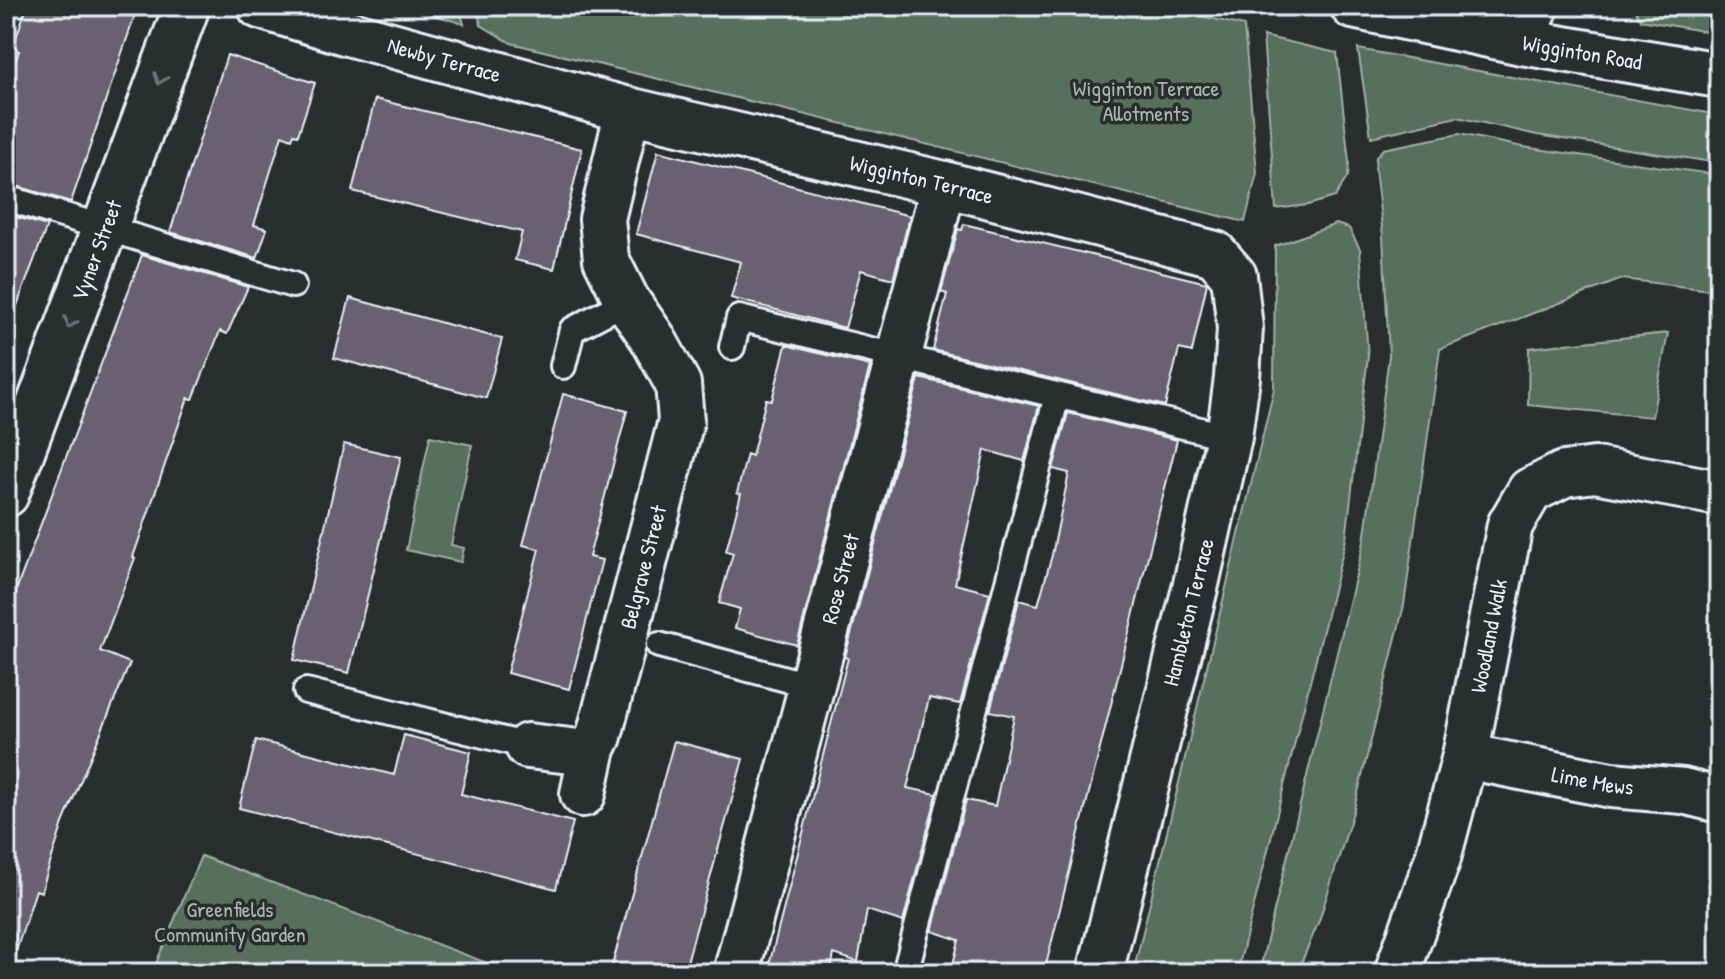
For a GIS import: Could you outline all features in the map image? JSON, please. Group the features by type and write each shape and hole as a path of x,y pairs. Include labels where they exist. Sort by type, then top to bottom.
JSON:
{"street":[{"name":"Vyner Street","path":"6,494 187,6"},
{"name":"Newby Terrace","path":"260,6 628,110"},
{"name":"Wigginton Road","path":"1353,6 1448,27 1522,18 1719,75"},
{"name":"Wigginton Terrace","path":"628,110 944,184 1215,254"},
{"name":"Belgrave Street","path":"583,794 681,421 678,384 652,337 627,301 606,259 602,219 628,110"},
{"name":"Rose Street","path":"736,973 944,184"},
{"name":"Hambleton Terrace","path":"1100,973 1229,437 1240,328 1234,276 1215,254"},
{"name":"Woodland Walk","path":"1397,973 1438,858 1465,756 1510,525 1530,491 1564,474 1595,470 1719,493"},
{"path":"528,746 579,752 593,748"},
{"name":"Lime Mews","path":"1465,756 1611,785 1683,791 1719,800"}],"lane":[{"path":"6,198 293,285"},
{"path":"563,366 572,330 627,301"},
{"path":"732,347 739,318 1229,437"},
{"path":"905,973 1057,396"},
{"path":"659,645 812,686"},
{"path":"306,691 528,746"}],"green space":[{"path":"405,6 459,6 464,24"},
{"name":"Wigginton Terrace Allotments","path":"476,6 1159,6 1244,26 1257,173 1245,222 511,43 481,25"},
{"path":"1632,6 1719,6 1719,34 1641,20"},
{"path":"1263,36 1337,53 1349,162 1348,176 1335,197 1308,205 1276,209"},
{"path":"1358,49 1719,115 1719,163 1537,135 1457,117 1371,137"},
{"path":"1459,134 1523,147 1719,175 1719,291 1622,279 1440,349 1404,605 1354,809 1319,921 1297,973 1259,973 1364,542 1389,356 1376,157 1383,149"},
{"path":"1336,224 1349,228 1360,249 1368,356 1346,539 1237,973 1133,973 1274,389 1275,246"},
{"path":"1668,333 1652,417 1528,405 1529,348"},
{"path":"430,436 472,445 451,545 464,548 461,562 406,550"},
{"name":"Greenfields Community Garden","path":"201,856 514,973 152,973"}],"building":[{"path":"27,6 138,6 71,202 6,183 6,88 19,51 12,49"},
{"path":"227,55 315,83 298,135 294,134 292,139 282,135 254,225 267,229 257,258 170,232"},
{"path":"375,99 582,149 554,269 515,260 522,232 352,191"},
{"path":"658,151 910,216 893,279 861,270 845,328 731,298 741,262 636,234"},
{"path":"6,214 47,226 10,324 6,324"},
{"path":"964,224 1207,283 1192,352 1179,349 1165,406 933,350 947,294 941,292 958,229 962,230"},
{"path":"142,255 248,287 227,334 220,331 193,399 188,398 135,558 100,651 130,663 63,823 41,892 36,890 13,960 6,959 6,617"},
{"path":"350,298 502,339 486,398 334,358"},
{"path":"786,345 870,366 797,645 735,628 740,609 719,603 733,553 726,551 741,494 737,493 747,454 752,456 766,399 772,400"},
{"path":"919,378 1039,406 1024,461 985,450 955,584 990,593 960,704 929,698 907,788 937,794 903,922 867,910 858,962 834,954 830,973 767,973 848,658 845,657"},
{"path":"563,394 627,411 589,557 602,560 569,689 507,673 539,549 523,545"},
{"path":"1068,413 1177,440 1044,973 951,973 959,940 932,931 966,800 995,806 1014,716 990,711 1019,600 1038,605 1052,555 1069,473 1053,469"},
{"path":"344,444 401,457 349,673 294,660"},
{"path":"404,735 471,752 461,794 573,822 556,889 239,808 256,740 394,775"},
{"path":"674,741 743,759 684,973 610,973"}]}
